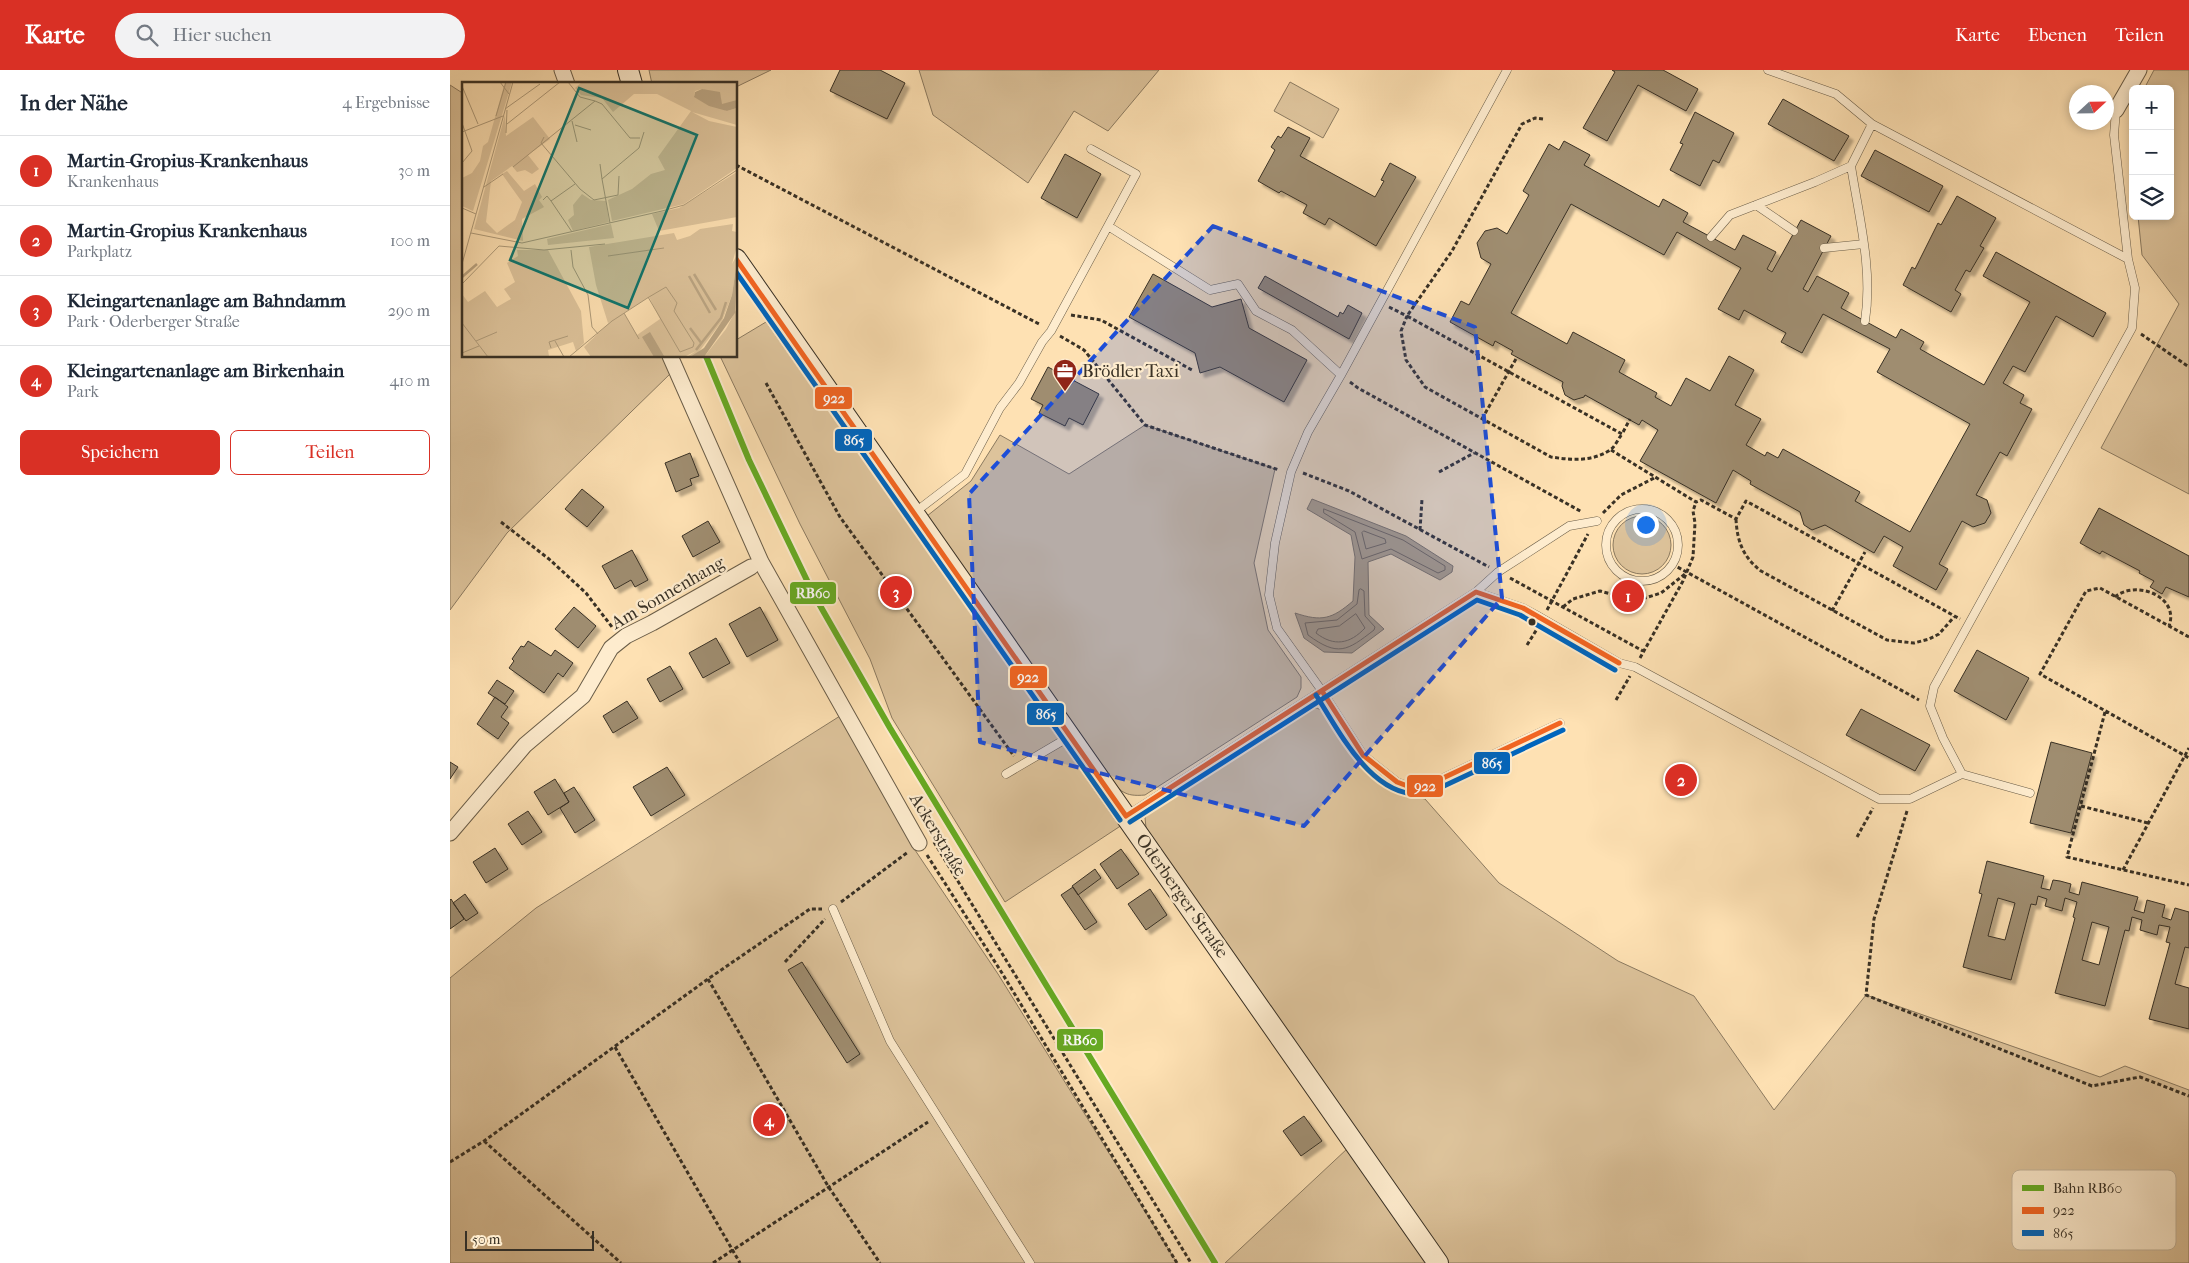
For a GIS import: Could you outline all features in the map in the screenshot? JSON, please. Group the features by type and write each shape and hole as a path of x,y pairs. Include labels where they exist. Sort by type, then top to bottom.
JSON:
{"main road":[{"name":"Oderberger Straße","path":"738,261 1438,1263"}],"street":[{"path":"562,70 566,82"},
{"path":"2116,110 2139,70"},
{"name":"Ackerstraße","path":"671,358 761,562 925,839"},
{"name":"Am Sonnenhang","path":"450,833 525,745 582,696 611,648 622,639 751,567"}],"lane":[{"path":"1507,70 1308,432 1290,472 1275,543 1269,596 1277,628 1322,691 1363,755 1397,782 1410,787 1426,786 1560,723"},
{"path":"1768,70 1836,94 1872,124 2128,259"},
{"path":"1962,774 1943,738 1930,706 1934,687 2132,328 2135,288 2128,259 2114,135 2116,110"},
{"path":"1865,321 1869,295 1864,244 1851,166 1872,124"},
{"path":"914,513 966,474 1000,408 1019,383 1042,342 1051,331 1136,174 1091,149"},
{"path":"1711,237 1730,215 1851,166"},
{"path":"1756,205 1794,231"},
{"path":"1108,226 1210,290 1238,284 1256,311 1292,330 1341,375"},
{"path":"1824,248 1864,244"},
{"path":"1632,510 1647,510 1659,514 1668,521 1676,534 1678,546 1672,564 1662,575 1648,580 1636,580 1622,575 1607,556 1606,543 1610,528 1619,517 1632,510"},
{"path":"1126,816 1476,592 1498,572 1569,526 1597,521"},
{"path":"1476,592 1523,608 1543,618 1619,663 1635,667 1878,799 1910,799 1962,774 2030,793"},
{"path":"1006,774 1020,764 1071,736"},
{"path":"833,909 890,1041 1030,1263"}],"path":[{"path":"1543,120 1535,118 1522,124 1452,251 1407,316 1401,331 1406,360 1425,387 1551,457 1570,460 1593,458 1612,450 1630,420"},
{"path":"738,166 1084,350 1145,425 1275,469 1302,472 1349,491 1643,651"},
{"path":"1380,302 1622,434"},
{"path":"1060,314 1101,320 1192,370"},
{"path":"2132,328 2189,367"},
{"path":"1482,419 1516,357"},
{"path":"1341,375 1358,388 1597,521"},
{"path":"766,383 840,517 1020,764"},
{"path":"1612,450 1696,502 1701,500 1736,519"},
{"path":"1439,472 1474,452"},
{"path":"1527,645 1571,564 1597,521 1620,495 1656,477"},
{"path":"1420,530 1422,499"},
{"path":"1616,700 1693,558 1695,522 1693,511 1696,502"},
{"path":"1954,617 1940,634 1929,639 1914,643 1887,640 1760,571 1752,564 1741,548 1738,540 1736,519 1746,502 1969,624"},
{"path":"501,522 549,559 586,593 622,639"},
{"path":"1832,611 1866,552"},
{"path":"1672,564 1930,706"},
{"path":"1563,607 1573,599 1600,591 1626,598 1653,596 1661,593 1687,572"},
{"path":"2189,637 2100,588 2086,591 2040,674 2189,758"},
{"path":"2115,597 2121,592 2136,588 2146,590 2166,604 2171,616 2169,626"},
{"path":"2105,712 2067,857 2189,885"},
{"path":"2123,870 2189,748"},
{"path":"1857,837 1878,799"},
{"path":"1910,799 1874,919 1866,995 2092,1086 2140,1077 2189,1096"},
{"path":"2080,806 2148,824"},
{"path":"785,962 820,926 833,909 925,839 1191,1263"},
{"name":"Ackerstraße","path":"925,839 1002,973 1177,1263"},
{"path":"450,1162 484,1141 708,979 810,909 833,909"},
{"path":"708,979 828,1186 880,1263"},
{"path":"615,1047 740,1263"},
{"path":"713,1263 828,1186 938,1116"},
{"path":"484,1141 621,1263"}],"highlighted area":[{"path":"1213,226 1475,327 1502,598 1304,826 980,742 969,494"}],"shaded area":[{"path":"649,70 771,70 738,86 738,82 652,82"},
{"path":"919,70 1159,70 1108,131 1074,111 1028,183 933,115"},
{"path":"2154,70 2189,70 2189,494 2101,448 2179,304 2142,255 2138,220 2174,220 2174,85 2146,85"},
{"path":"1290,82 1339,109 1323,138 1274,111"},
{"path":"450,85 462,93 462,358 664,358 671,373 507,533 450,610"},
{"path":"766,322 1122,825 1005,902 892,718 870,659 800,524 721,358 738,358 738,339"},
{"path":"1145,425 1275,469 1254,563 1268,630 1301,677 1301,688 1297,697 1145,795 1132,795 1123,792 1108,776 927,516 971,481 1000,435 1069,474"},
{"path":"1636,516 1648,516 1663,524 1671,539 1671,551 1663,566 1648,574 1636,574 1621,566 1613,551 1613,539 1621,524"},
{"path":"1317,708 1326,713 1340,728 1377,780 1399,794 1425,799 1499,883 1618,961 1694,996 1774,1110 1866,995 2100,1077 2125,1066 2189,1090 2189,1263 1447,1263 1147,837 1145,818 1150,809 1308,709"},
{"path":"840,716 913,847 998,974 1177,1263 450,1263 450,978 536,908"},
{"path":"1348,1148 1430,1263 1225,1263"}],"water":[{"path":"1312,499 1406,536 1453,566 1452,572 1440,580 1391,554 1368,562 1369,615 1384,629 1352,653 1324,652 1304,638 1295,613 1304,616 1326,617 1339,612 1353,601 1355,557 1351,535 1307,509"}],"building":[{"path":"840,70 880,70 905,83 887,119 830,91"},
{"path":"1612,70 1663,70 1698,89 1686,111 1638,85 1607,141 1583,128 1615,72"},
{"path":"1783,99 1849,136 1834,161 1768,124"},
{"path":"1695,112 1734,133 1719,163 1713,160 1700,186 1670,170 1683,144 1680,143"},
{"path":"1288,127 1310,138 1300,156 1375,197 1384,181 1381,180 1390,163 1416,177 1376,246 1329,218 1325,225 1303,213 1307,205 1281,191 1279,193 1258,181 1275,150 1271,147 1278,136 1281,138"},
{"path":"1564,141 1590,155 1584,165 1659,207 1663,199 1688,213 1683,222 1735,250 1743,235 1776,252 1767,269 1772,272 1801,220 1831,236 1803,289 1808,292 1817,276 1849,293 1841,308 1896,338 1901,329 1924,342 1920,349 1984,385 2030,302 1983,276 1996,252 2106,313 2093,337 2056,316 2025,372 2013,366 2003,383 2024,395 2020,403 2032,409 2007,456 2000,452 1976,495 1987,500 1991,513 1985,523 1973,527 1962,521 1939,564 1948,569 1936,590 1893,566 1903,547 1884,536 1874,553 1825,525 1812,530 1804,525 1800,512 1750,484 1751,481 1733,470 1716,503 1640,461 1658,430 1642,420 1639,425 1585,395 1574,400 1565,395 1562,386 1563,382 1511,354 1513,351 1495,341 1493,346 1450,322 1461,301 1469,305 1491,264 1481,258 1477,243 1485,231 1497,228 1507,234 1529,195 1523,191 1549,144 1559,150","holes":["1571,204 1664,255 1677,232 1741,268 1718,309 1739,320 1744,310 1786,333 1781,342 1802,353 1823,314 1890,349 1877,372 1970,424 1910,532 1855,501 1860,492 1783,449 1778,458 1767,452 1765,456 1746,445 1761,419 1735,405 1754,370 1729,356 1710,391 1686,378 1671,406 1655,397 1657,393 1619,372 1625,360 1573,332 1567,344 1511,313"]},
{"path":"1875,150 1943,186 1929,212 1861,176"},
{"path":"1065,154 1101,174 1077,218 1041,198"},
{"path":"1957,196 1996,218 1980,246 1984,248 1970,272 1966,270 1955,290 1961,294 1951,312 1903,285 1912,267 1915,269 1938,223 1941,225"},
{"path":"1153,274 1212,307 1241,299 1249,328 1307,360 1284,402 1220,367 1200,373 1195,353 1129,317"},
{"path":"1265,276 1338,317 1340,312 1343,314 1348,305 1362,313 1349,339 1258,288"},
{"path":"1048,367 1099,394 1083,425 1069,418 1065,426 1039,413 1043,405 1031,399"},
{"path":"690,453 699,476 690,479 692,485 676,492 665,463"},
{"path":"582,489 604,507 587,527 565,509"},
{"path":"2099,508 2189,556 2189,597 2166,587 2162,594 2150,587 2154,581 2139,573 2140,571 2102,551 2100,554 2080,543"},
{"path":"708,521 720,542 693,557 682,536"},
{"path":"632,550 648,580 635,587 631,580 615,589 602,566"},
{"path":"574,607 596,626 578,648 555,629"},
{"path":"760,607 778,640 747,657 729,624"},
{"path":"716,638 730,663 703,678 689,653"},
{"path":"528,641 551,656 555,650 573,663 563,677 558,673 544,693 509,668 514,661 512,659 521,646 524,647"},
{"path":"1977,650 2029,678 2006,720 1954,691"},
{"path":"670,666 683,689 660,702 647,679"},
{"path":"497,680 514,691 505,704 488,693"},
{"path":"495,697 508,707 501,717 509,723 498,739 477,724"},
{"path":"627,701 638,718 613,733 603,716"},
{"path":"1861,709 1930,745 1915,771 1846,735"},
{"path":"2051,742 2092,753 2071,833 2030,823"},
{"path":"450,762 458,767 450,779"},
{"path":"667,767 685,795 651,816 633,787"},
{"path":"555,779 569,802 548,815 534,792"},
{"path":"574,787 595,820 575,833 560,808 569,802 564,793"},
{"path":"528,811 542,832 522,845 508,824"},
{"path":"495,848 508,869 486,883 473,862"},
{"path":"1121,849 1139,874 1117,889 1100,864"},
{"path":"1987,861 2044,876 2041,888 2050,890 2053,880 2060,881 2071,884 2069,892 2079,895 2082,882 2138,897 2134,910 2144,913 2147,900 2165,905 2162,917 2171,920 2175,908 2189,912 2189,948 2185,947 2175,984 2189,988 2189,1029 2149,1019 2170,943 2166,942 2170,927 2159,925 2157,935 2140,930 2142,920 2132,917 2129,931 2125,930 2105,1006 2055,993 2075,918 2073,917 2077,902 2065,898 2062,911 2045,906 2047,899 2038,896 2036,905 2031,904 2011,980 1963,967 1982,894 1979,893","holes":["1998,898 2015,903 2005,940 1988,936","2092,922 2109,927 2099,965 2082,960"]},
{"path":"1095,869 1101,878 1078,895 1072,886"},
{"path":"1073,887 1097,922 1085,930 1061,895"},
{"path":"1150,889 1167,915 1146,930 1128,904"},
{"path":"465,894 478,913 466,921 453,903"},
{"path":"450,900 464,919 450,929"},
{"path":"802,962 860,1054 847,1063 788,970"},
{"path":"1304,1116 1322,1141 1301,1156 1283,1131"}],"rail line":[{"name":"RB60","path":"707,358 749,460 814,595 890,728 1215,1263"}],"transit line":[{"name":"922","path":"738,262 1126,816"},
{"name":"865","path":"738,275 1120,820"},
{"name":"922","path":"1126,816 1476,592 1523,608 1619,663"},
{"name":"865","path":"1130,822 1477,600 1520,615 1615,670"},
{"name":"922","path":"1322,691 1363,755 1397,782 1410,787 1426,786 1560,723"},
{"name":"865","path":"1316,695 1348,746 1361,762 1376,777 1392,788 1410,794 1429,793 1563,730"}],"place":[{"name":"Brödler Taxi","path":"1065,392"},
{"name":"Kleingartenanlage am Bahndamm","path":"896,592"},
{"name":"Martin-Gropius-Krankenhaus","path":"1628,596"},
{"name":"Martin-Gropius Krankenhaus","path":"1681,780"},
{"name":"Kleingartenanlage am Birkenhain","path":"769,1120"}]}
